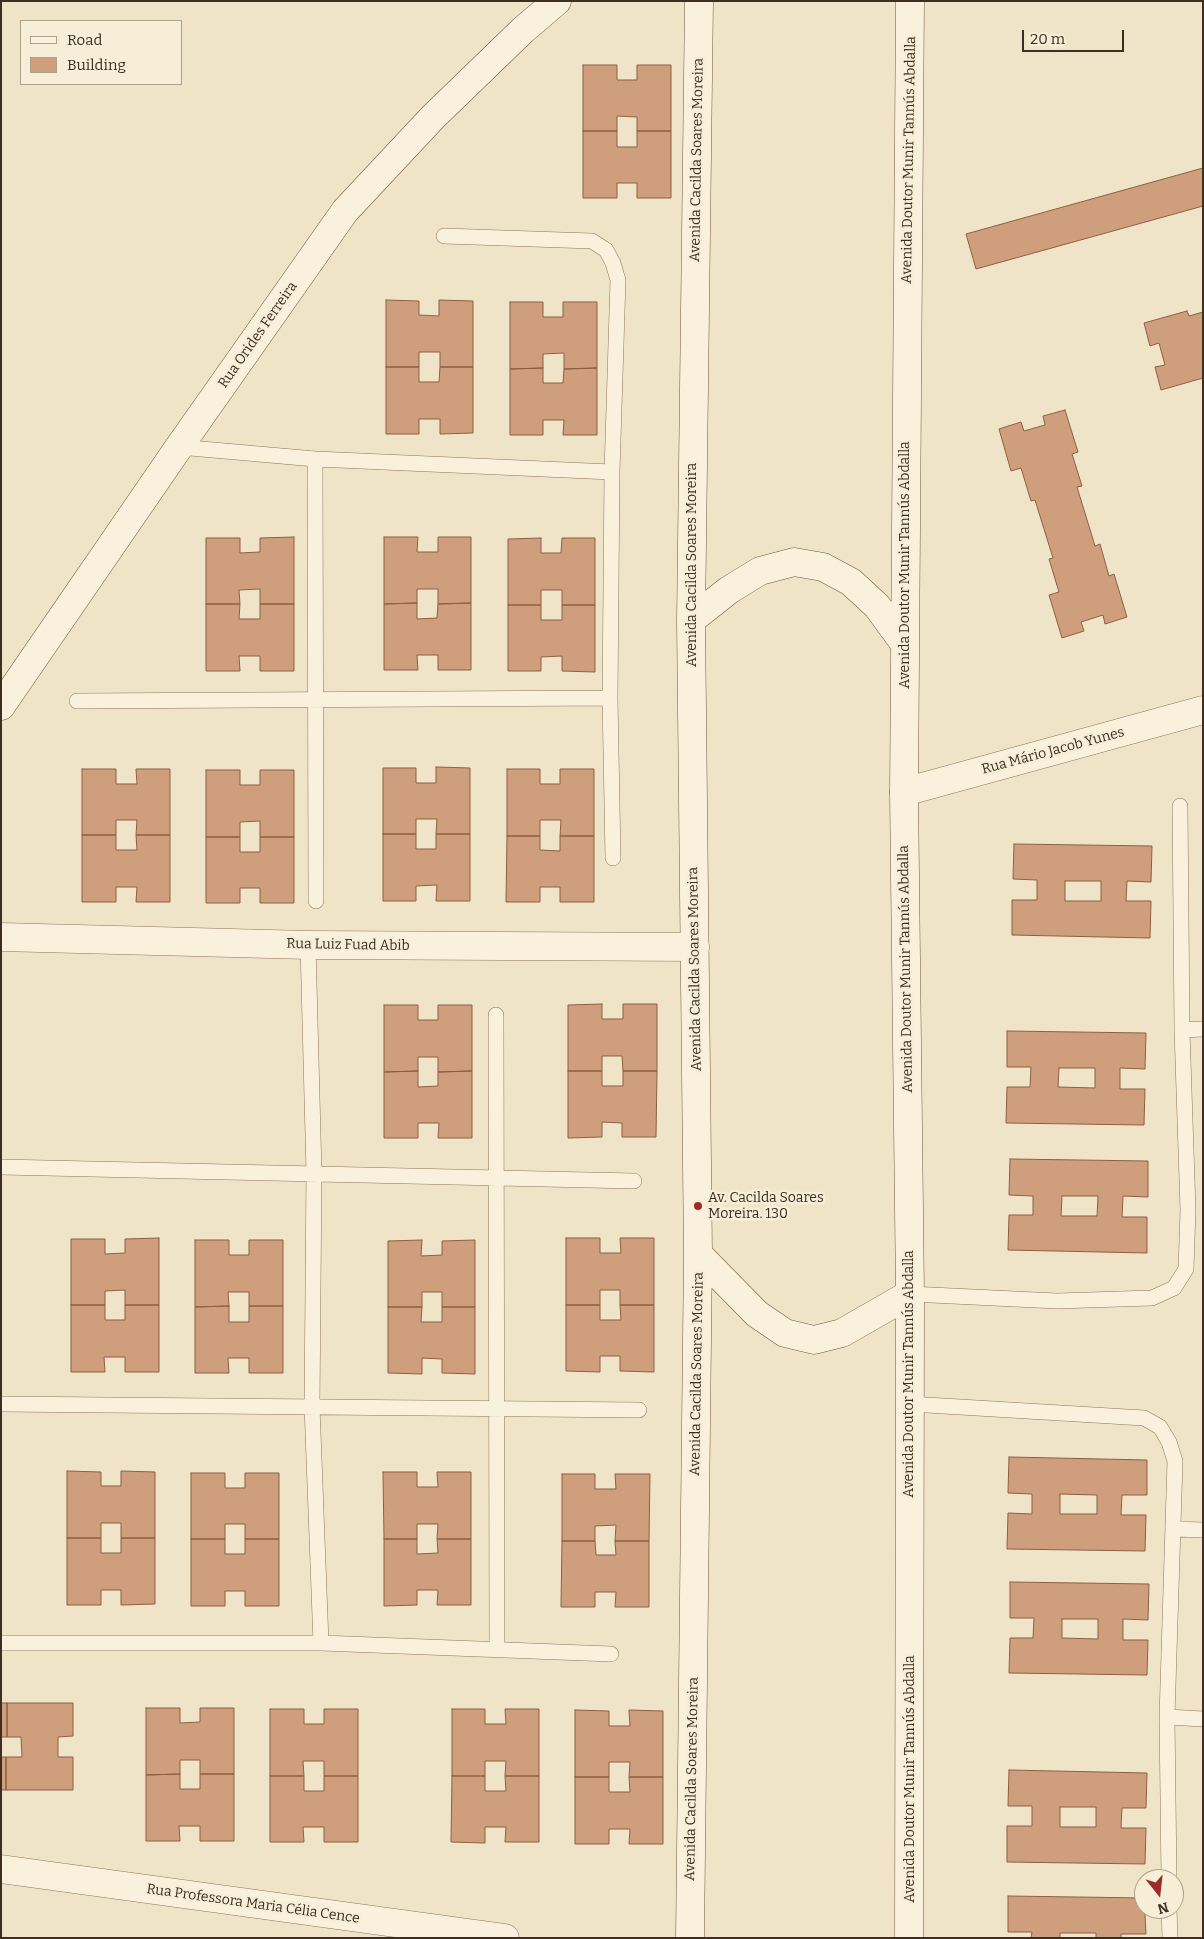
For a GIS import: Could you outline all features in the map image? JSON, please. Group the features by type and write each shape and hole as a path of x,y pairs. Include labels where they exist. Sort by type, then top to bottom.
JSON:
{"street":[{"name":"Rua Orides Ferreira","path":"1,706 179,447 345,211 432,117 523,30 557,1"},
{"name":"Avenida Cacilda Soares Moreira","path":"690,1938 698,1254 691,620 699,1"},
{"name":"Avenida Doutor Munir Tannús Abdalla","path":"909,1938 910,1294 904,643 910,1"},
{"path":"691,620 729,590 760,571 794,562 823,567 851,582 878,606 904,643"},
{"name":"Rua Mário Jacob Yunes","path":"904,792 1203,710"},
{"name":"Rua Luiz Fuad Abib","path":"1,937 308,945 695,946"},
{"path":"698,1254 756,1314 785,1333 814,1340 842,1333 910,1294"},
{"name":"Rua Professora Maria Célia Cence","path":"1,1869 505,1938"}],"lane":[{"path":"444,236 592,241 606,250 618,280 612,472 610,698 613,858"},
{"path":"179,447 315,459 612,472"},
{"path":"315,459 316,901"},
{"path":"77,701 315,698 610,698"},
{"path":"910,1294 1057,1302 1152,1298 1174,1288 1186,1269 1196,1210 1182,1030 1180,806"},
{"path":"308,945 314,1173 312,1406 321,1643"},
{"path":"496,1015 497,1650"},
{"path":"1182,1030 1203,1029"},
{"path":"1,1167 634,1181"},
{"path":"1,1404 638,1410"},
{"path":"910,1404 1144,1418 1160,1426 1169,1442 1174,1461 1166,1718 1169,1869"},
{"path":"1173,1529 1203,1530"},
{"path":"1,1643 321,1643 612,1654"},
{"path":"1166,1718 1203,1719"},
{"path":"1169,1919 1170,1938"}],"building":[{"path":"583,65 617,65 617,80 637,80 637,65 671,65 671,131 637,131 637,117 617,116 617,131 583,131"},
{"path":"583,131 617,131 617,147 637,147 637,131 671,131 671,198 637,198 637,183 617,183 617,198 583,198"},
{"path":"1203,168 1203,206 976,269 966,234"},
{"path":"386,300 419,301 419,315 439,316 439,300 473,301 473,367 440,367 440,352 419,352 419,367 386,367"},
{"path":"510,302 543,302 543,317 563,317 563,302 597,302 597,368 564,369 564,353 543,354 543,368 510,369"},
{"path":"1187,311 1189,316 1203,312 1203,378 1161,390 1155,367 1165,365 1159,343 1150,346 1144,323"},
{"path":"386,367 419,367 419,382 439,382 440,367 473,367 473,433 440,434 440,419 419,419 419,434 386,434"},
{"path":"543,368 543,383 563,383 564,369 597,368 597,435 563,435 564,420 543,420 543,435 510,435 510,369"},
{"path":"1065,410 1078,452 1072,454 1082,486 1077,487 1095,546 1100,544 1109,576 1114,574 1127,617 1105,624 1103,615 1081,622 1084,631 1062,638 1049,595 1059,592 1049,559 1053,558 1035,500 1031,501 1021,468 1011,471 999,429 1021,422 1024,431 1045,425 1043,416"},
{"path":"294,537 294,604 260,604 260,589 239,590 240,604 206,604 206,538 240,538 240,553 260,552 260,538"},
{"path":"384,537 418,537 417,552 438,552 438,537 471,537 471,603 438,604 438,589 417,589 417,603 384,604"},
{"path":"541,538 541,553 561,553 562,538 595,538 595,605 562,605 562,590 541,590 541,605 508,605 508,539"},
{"path":"417,603 417,619 437,618 438,604 471,603 471,670 438,670 438,655 417,655 418,670 384,670 384,604"},
{"path":"206,604 240,604 239,619 260,619 260,604 294,604 294,671 260,671 260,656 239,656 240,671 206,671"},
{"path":"508,605 541,605 541,620 562,620 562,605 595,605 595,672 562,671 562,656 541,657 541,671 508,671"},
{"path":"436,767 470,768 470,834 436,834 437,819 416,819 416,834 383,834 383,768 416,768 416,783 436,783"},
{"path":"82,769 116,769 116,784 137,784 136,769 170,769 170,835 136,835 137,820 116,820 116,835 82,835"},
{"path":"507,769 540,769 540,784 560,784 560,769 594,769 594,836 560,836 561,820 540,820 540,836 507,836"},
{"path":"206,770 240,770 240,785 260,785 260,770 294,770 294,837 260,837 260,821 240,822 240,837 206,837"},
{"path":"383,834 416,834 416,849 436,849 436,834 470,834 470,901 436,901 437,885 416,886 416,901 383,901"},
{"path":"82,835 116,835 116,850 137,850 136,835 170,835 170,902 136,902 137,887 116,887 116,902 82,902"},
{"path":"507,836 540,836 540,850 560,851 560,836 594,836 594,902 560,902 560,887 540,887 540,902 506,902"},
{"path":"206,837 240,837 240,852 260,852 260,837 294,837 294,903 260,903 260,888 240,888 240,903 206,903"},
{"path":"1014,844 1152,846 1151,882 1127,881 1126,901 1151,901 1150,938 1012,935 1012,900 1037,900 1037,880 1013,879","holes":["1065,881 1101,881 1101,901 1065,901"]},
{"path":"602,1004 602,1019 623,1019 623,1004 657,1004 657,1071 623,1071 622,1056 602,1056 602,1071 568,1071 568,1005"},
{"path":"384,1005 418,1005 418,1020 438,1020 438,1005 472,1005 472,1071 438,1072 438,1057 418,1057 418,1071 384,1072"},
{"path":"1007,1031 1146,1033 1145,1069 1120,1068 1120,1089 1145,1089 1144,1125 1006,1123 1007,1087 1030,1087 1031,1067 1007,1067","holes":["1059,1068 1095,1068 1095,1088 1058,1087"]},
{"path":"418,1071 418,1087 438,1086 438,1072 472,1071 472,1138 438,1138 439,1123 418,1123 418,1138 384,1138 384,1072"},
{"path":"568,1071 602,1071 602,1086 623,1086 623,1071 657,1071 656,1137 622,1137 622,1123 602,1122 602,1137 568,1138"},
{"path":"1010,1159 1148,1161 1148,1197 1123,1196 1122,1217 1147,1217 1147,1253 1008,1250 1009,1215 1033,1215 1033,1196 1009,1195","holes":["1062,1196 1098,1196 1097,1216 1061,1216"]},
{"path":"159,1238 159,1305 125,1305 125,1290 105,1291 105,1305 71,1305 71,1239 105,1239 105,1254 125,1253 125,1239"},
{"path":"566,1238 600,1238 600,1253 621,1253 620,1238 654,1238 654,1305 620,1305 620,1290 600,1290 600,1305 566,1305"},
{"path":"195,1240 229,1240 229,1255 249,1255 249,1240 283,1240 283,1306 249,1306 249,1292 228,1292 229,1306 195,1307"},
{"path":"422,1240 421,1256 442,1255 442,1241 475,1240 475,1307 442,1307 442,1292 422,1292 422,1307 388,1307 388,1241"},
{"path":"71,1305 105,1305 105,1320 125,1320 125,1305 159,1305 159,1372 125,1372 125,1357 104,1357 105,1372 71,1372"},
{"path":"566,1305 600,1305 600,1320 621,1320 620,1305 654,1305 654,1372 620,1371 620,1356 600,1356 600,1372 566,1371"},
{"path":"229,1306 229,1322 249,1322 249,1306 283,1306 283,1373 249,1373 249,1358 228,1358 229,1373 195,1373 195,1307"},
{"path":"388,1307 422,1307 421,1322 442,1322 442,1307 475,1307 475,1374 442,1373 442,1359 422,1358 422,1374 388,1373"},
{"path":"1009,1457 1147,1460 1147,1495 1122,1495 1121,1515 1146,1515 1145,1551 1007,1549 1008,1513 1032,1514 1032,1494 1008,1493","holes":["1060,1494 1097,1495 1097,1514 1060,1514"]},
{"path":"67,1471 101,1472 101,1486 121,1486 121,1471 155,1472 155,1538 121,1538 121,1523 101,1523 101,1538 67,1538"},
{"path":"383,1472 417,1472 417,1487 438,1487 437,1472 471,1472 471,1539 437,1539 438,1524 417,1524 417,1539 384,1539"},
{"path":"191,1473 225,1473 225,1488 245,1488 245,1473 279,1473 279,1539 245,1539 245,1524 225,1524 225,1539 191,1539"},
{"path":"562,1474 595,1474 595,1489 616,1489 615,1474 650,1474 649,1541 615,1541 616,1525 595,1526 595,1541 562,1541"},
{"path":"67,1538 101,1538 101,1553 121,1553 121,1538 155,1538 155,1604 121,1605 121,1590 101,1590 101,1605 67,1605"},
{"path":"191,1539 225,1539 225,1554 245,1554 245,1539 279,1539 279,1606 245,1606 245,1591 225,1591 225,1606 191,1606"},
{"path":"384,1539 417,1539 417,1554 438,1553 437,1539 471,1539 471,1605 437,1605 438,1590 417,1590 417,1605 384,1606"},
{"path":"562,1541 595,1541 596,1555 616,1555 615,1541 649,1541 649,1607 615,1607 616,1592 595,1592 595,1607 561,1607"},
{"path":"1010,1582 1149,1584 1148,1620 1123,1619 1123,1640 1148,1640 1147,1675 1009,1673 1010,1638 1033,1638 1034,1618 1010,1618","holes":["1062,1619 1098,1619 1098,1639 1062,1638"]},
{"path":"1,1703 7,1703 7,1737 1,1737"},
{"path":"7,1703 73,1703 73,1736 58,1737 58,1757 73,1757 73,1790 6,1790 6,1757 22,1757 21,1737 7,1737"},
{"path":"146,1708 180,1708 180,1723 200,1722 200,1708 234,1708 234,1774 200,1774 200,1760 180,1760 180,1774 146,1775"},
{"path":"270,1709 304,1709 304,1724 324,1724 324,1709 358,1709 358,1776 324,1776 324,1761 303,1761 304,1776 270,1776"},
{"path":"452,1709 485,1709 485,1724 506,1724 505,1709 539,1709 539,1776 505,1776 506,1761 485,1761 485,1776 452,1776"},
{"path":"575,1710 609,1711 609,1726 630,1726 629,1710 663,1711 663,1777 629,1777 630,1762 609,1762 609,1777 575,1777"},
{"path":"1,1757 6,1757 6,1790 1,1790"},
{"path":"1009,1770 1147,1773 1146,1808 1122,1808 1121,1828 1146,1828 1145,1864 1007,1862 1007,1826 1032,1826 1032,1806 1008,1806","holes":["1060,1807 1096,1807 1096,1827 1060,1827"]},
{"path":"180,1774 180,1789 200,1789 200,1774 234,1774 234,1841 200,1841 200,1826 179,1826 180,1841 146,1841 146,1775"},
{"path":"270,1776 304,1776 304,1791 324,1791 324,1776 358,1776 358,1842 324,1842 324,1827 303,1827 304,1842 270,1842"},
{"path":"452,1776 485,1776 485,1791 506,1791 505,1776 539,1776 539,1842 505,1842 506,1827 485,1827 485,1843 451,1842"},
{"path":"575,1777 609,1777 609,1792 630,1792 629,1777 663,1777 663,1844 629,1844 630,1829 609,1829 609,1844 575,1844"},
{"path":"1008,1896 1134,1898 1134,1919 1145,1919 1146,1934 1121,1934 1121,1938 1096,1938 1096,1933 1060,1933 1060,1938 1031,1938 1032,1932 1008,1932"}],"place":[{"name":"Av. Cacilda Soares Moreira. 130","path":"698,1206"}]}
